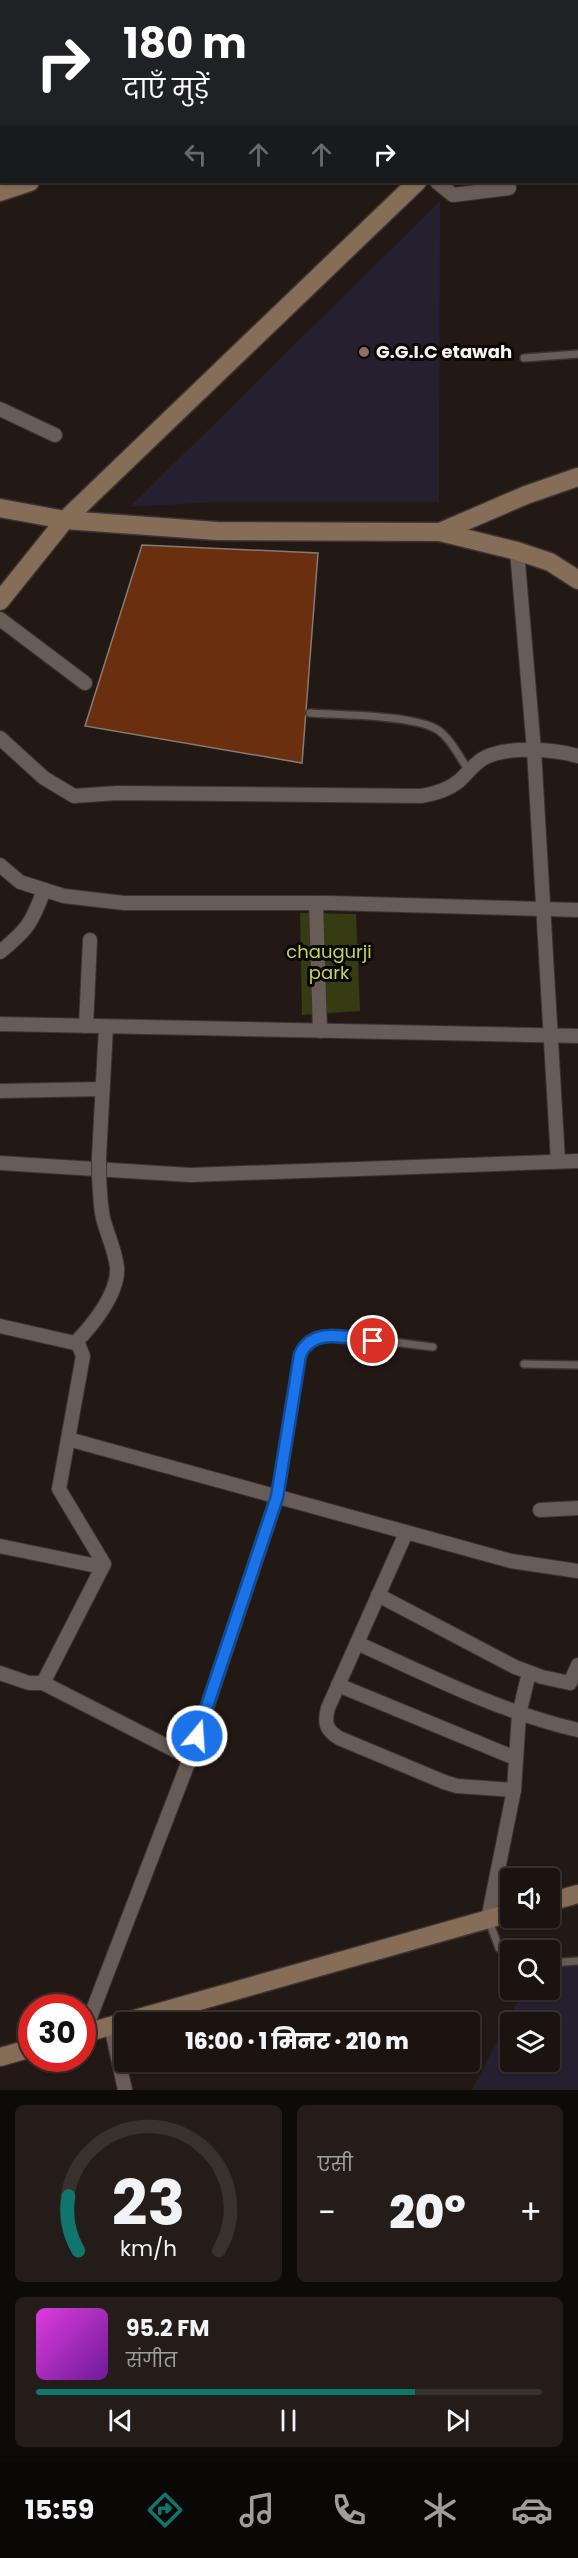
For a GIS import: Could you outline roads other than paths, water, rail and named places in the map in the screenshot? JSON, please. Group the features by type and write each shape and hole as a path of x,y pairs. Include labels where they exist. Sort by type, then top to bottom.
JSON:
{"street":[{"path":"0,192 27,183"},
{"path":"0,601 65,520 416,183"},
{"path":"438,183 453,195 509,188"},
{"path":"0,408 55,435"},
{"path":"440,532 526,495 578,477"},
{"path":"0,508 65,520 217,531 440,532 517,551 550,562 578,580"},
{"path":"517,551 534,750 558,1161"},
{"path":"0,619 85,682"},
{"path":"0,738 44,778 74,796 117,793 420,796 436,794 458,782 487,756 503,752 534,750 578,756"},
{"path":"0,865 20,882 44,890 64,896 124,903 316,903 578,910"},
{"path":"0,952 17,939 33,919 44,890"},
{"path":"316,903 320,1031"},
{"path":"86,1026 90,940"},
{"path":"0,1024 578,1036"},
{"path":"75,1343 101,1313 116,1280 117,1269 103,1216 99,1176 105,1027"},
{"path":"0,1091 102,1089"},
{"path":"0,1163 190,1175 578,1161"},
{"path":"0,1326 75,1343 79,1346 83,1356 59,1488 104,1564 43,1683"},
{"path":"68,1439 511,1561 578,1571"},
{"path":"96,2000 190,1758 277,1497"},
{"path":"540,1510 578,1509"},
{"path":"406,1533 325,1721 329,1732 444,1782 457,1786 514,1790"},
{"path":"0,1546 102,1567"},
{"path":"378,1595 529,1673 570,1683 578,1665"},
{"path":"357,1643 519,1714 578,1730"},
{"path":"0,1673 29,1683 43,1683 190,1758"},
{"path":"488,1919 514,1790 519,1714 529,1673"},
{"path":"339,1685 515,1758"},
{"path":"560,1899 578,1894"},
{"path":"96,2030 500,1916"},
{"path":"111,2026 125,2090"},
{"path":"0,2057 18,2052"}],"lane":[{"path":"524,358 578,354"},
{"path":"310,713 370,717 428,726 444,736 469,771"},
{"path":"277,1497 300,1355 305,1343 316,1337 333,1336 433,1347"},
{"path":"524,1364 578,1365"},
{"path":"488,1919 500,1949"},
{"path":"560,1962 578,1961"}],"place":[{"name":"G.G.I.C etawah","path":"364,352"}],"park label":[{"name":"chaugurji park","path":"329,962"}]}
